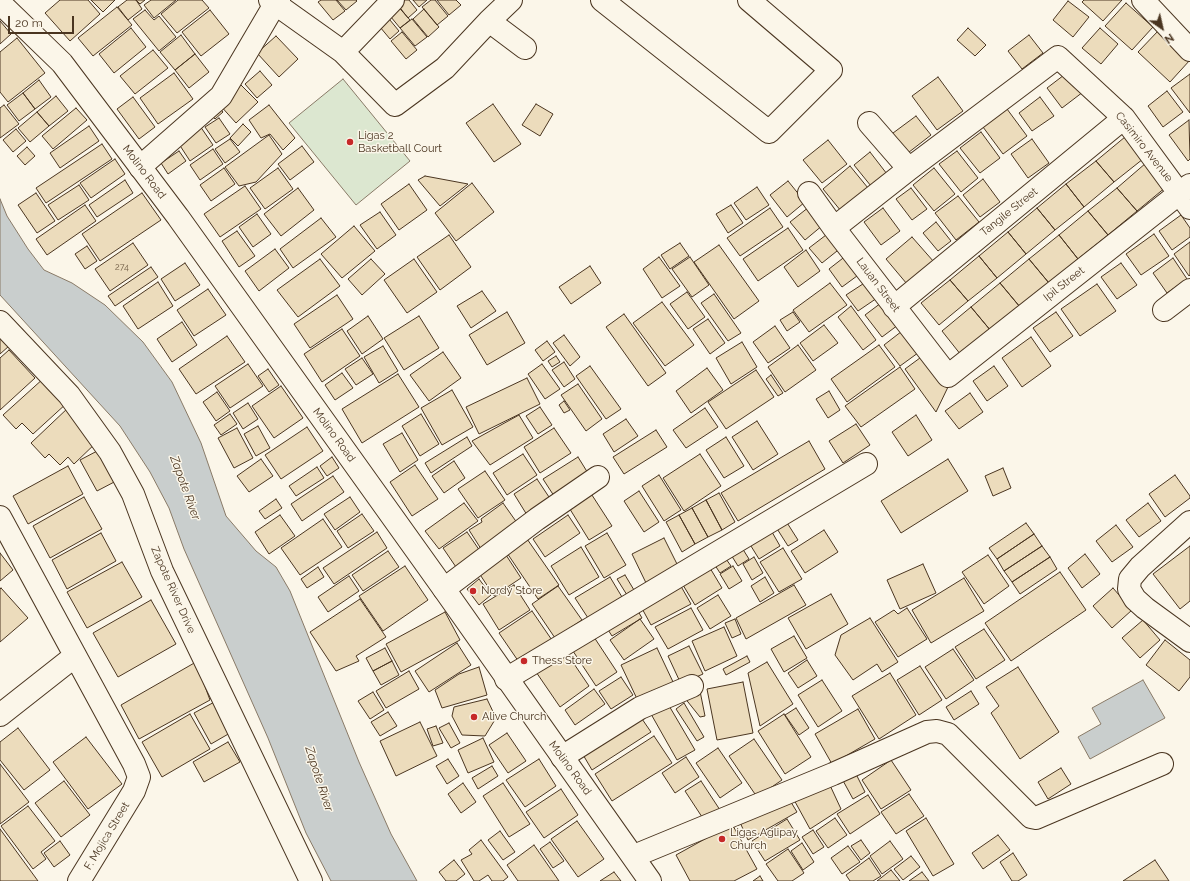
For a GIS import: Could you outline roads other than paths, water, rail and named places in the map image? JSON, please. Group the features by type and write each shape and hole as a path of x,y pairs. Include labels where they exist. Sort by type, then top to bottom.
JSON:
{"street":[{"path":"343,52 393,0"},
{"path":"140,167 221,96 275,1 343,52 395,106 445,68 511,0"},
{"path":"602,0 769,132 831,70 749,0"},
{"path":"1143,0 1190,50"},
{"name":"Molino Road","path":"0,3 62,63 178,217 444,589 506,679 634,856 650,881"},
{"path":"489,21 525,48"},
{"name":"Casimiro Avenue","path":"909,169 1058,57 1124,118 1186,195"},
{"name":"Tangile Street","path":"894,307 1124,118"},
{"path":"834,228 909,169 869,123"},
{"name":"Lauan Street","path":"809,193 894,307 948,376"},
{"name":"Ipil Street","path":"948,376 1186,195"},
{"path":"1164,310 1190,290"},
{"name":"Zapote River Drive","path":"0,322 69,395 110,452 133,494 162,571 311,881"},
{"path":"506,679 866,464"},
{"path":"444,589 537,519 598,478"},
{"path":"0,517 75,656 0,715"},
{"path":"1190,522 1140,567 1130,579 1129,589 1135,599 1145,608 1190,641"},
{"name":"F. Mojica Street","path":"75,656 134,764 139,777 134,791 79,881"},
{"path":"562,757 640,708 692,686"},
{"path":"634,856 833,774 927,732 937,731 948,734 1031,817 1036,818 1162,764"}],"water":[{"name":"Zapote River","path":"0,199 7,216 28,249 44,270 72,283 105,305 143,342 172,382 201,443 226,516 256,551 276,567 290,591 359,762 391,834 417,881 331,881 306,833 268,738 184,549 169,508 150,472 120,426 0,295"},
{"path":"1143,680 1165,718 1090,759 1078,737 1101,724 1092,708"}],"place":[{"name":"Ligas 2 Basketball Court","path":"350,142"},
{"name":"Nordy Store","path":"473,591"},
{"name":"Thess Store","path":"524,661"},
{"name":"Alive Church","path":"474,717"},
{"name":"Ligas Aglipay Church","path":"722,839"}]}
